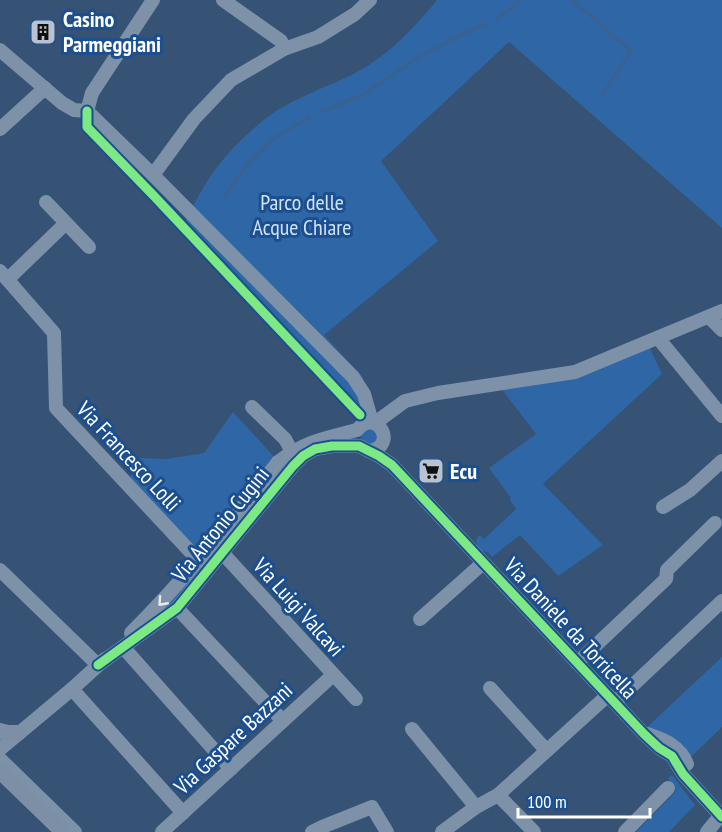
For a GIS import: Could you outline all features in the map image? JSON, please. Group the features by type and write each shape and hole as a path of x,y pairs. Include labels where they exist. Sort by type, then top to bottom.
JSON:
{"main road":[{"path":"0,731 18,733"},
{"path":"0,771 63,832"}],"street":[{"path":"87,111 92,93 153,0"},
{"path":"223,0 281,41 284,49"},
{"path":"153,175 194,119 231,80 284,49 318,37 355,14 370,0"},
{"path":"0,50 62,103 74,110 87,111 353,377 360,387 372,430 377,449 364,448 356,438 372,430 405,401 438,393 575,372 722,311"},
{"path":"0,129 45,88"},
{"path":"46,202 89,247"},
{"name":"Via Francesco Lolli","path":"66,223 4,275 54,333 56,408 199,561"},
{"path":"709,317 722,330"},
{"path":"658,339 722,416"},
{"name":"Via Antonio Cugini","path":"252,407 285,439 295,456"},
{"name":"Via Antonio Cugini","path":"295,456 306,444 372,430"},
{"name":"Via Daniele da Torricella","path":"372,430 392,465"},
{"name":"Via Antonio Cugini","path":"98,665 177,608 278,462 315,449 332,446 364,448"},
{"name":"Via Daniele da Torricella","path":"364,448 392,465 644,734 659,738 677,748 684,757 697,788 721,816"},
{"path":"663,507 690,490 722,461"},
{"path":"578,663 666,579 668,570 715,523"},
{"name":"Via Antonio Cugini","path":"0,749 72,689 156,608 199,561 218,548"},
{"name":"Via Luigi Valcavi","path":"218,548 356,699"},
{"name":"Via Daniele da Torricella","path":"420,619 483,563"},
{"path":"0,570 98,665"},
{"path":"442,832 476,807 498,795 546,750 611,699 722,601"},
{"path":"177,608 283,721"},
{"path":"123,647 231,769"},
{"name":"Via Gaspare Bazzani","path":"162,832 333,675"},
{"path":"489,688 546,750"},
{"path":"72,689 183,813"},
{"path":"412,729 476,807"},
{"path":"0,759 75,832"},
{"path":"625,832 668,788"},
{"path":"498,795 534,832"},
{"path":"312,832 372,807 387,832"},
{"path":"707,832 721,816"}],"green space":[{"name":"Parco delle Acque Chiare","path":"437,0 722,0 722,228 509,42 381,161 438,241 324,335 362,376 372,409 365,423 183,227 199,195 217,167 251,131 286,105 367,66 410,31"},
{"path":"650,348 662,374 543,484 603,545 558,576 520,535 492,557 488,552 477,547 476,540 479,535 484,539 516,509 511,498 489,468 536,434 500,387 562,381 591,373"},
{"path":"233,412 278,461 356,434 357,442 315,449 165,617 156,608 198,561 127,484 140,458 166,459 204,453"},
{"path":"374,429 378,439 372,445 362,441 361,436 364,430"},
{"path":"722,657 722,727 692,756 646,728"},
{"path":"672,775 695,805 669,832 636,832 676,791 668,778"}],"waterway":[{"path":"497,19 521,0"},
{"path":"572,0 631,51 602,95"},
{"path":"319,112 361,96 419,57 486,24"},
{"path":"225,196 247,165 277,136 309,118"}],"cycle path":[{"path":"87,111 87,127 360,415"},
{"path":"98,665 177,608 303,456 315,449 332,446 359,446 392,465 644,734 672,756 683,774 722,817"}],"place":[{"name":"Casino Parmeggiani","path":"43,32"},
{"name":"Ecu","path":"431,471"}]}
